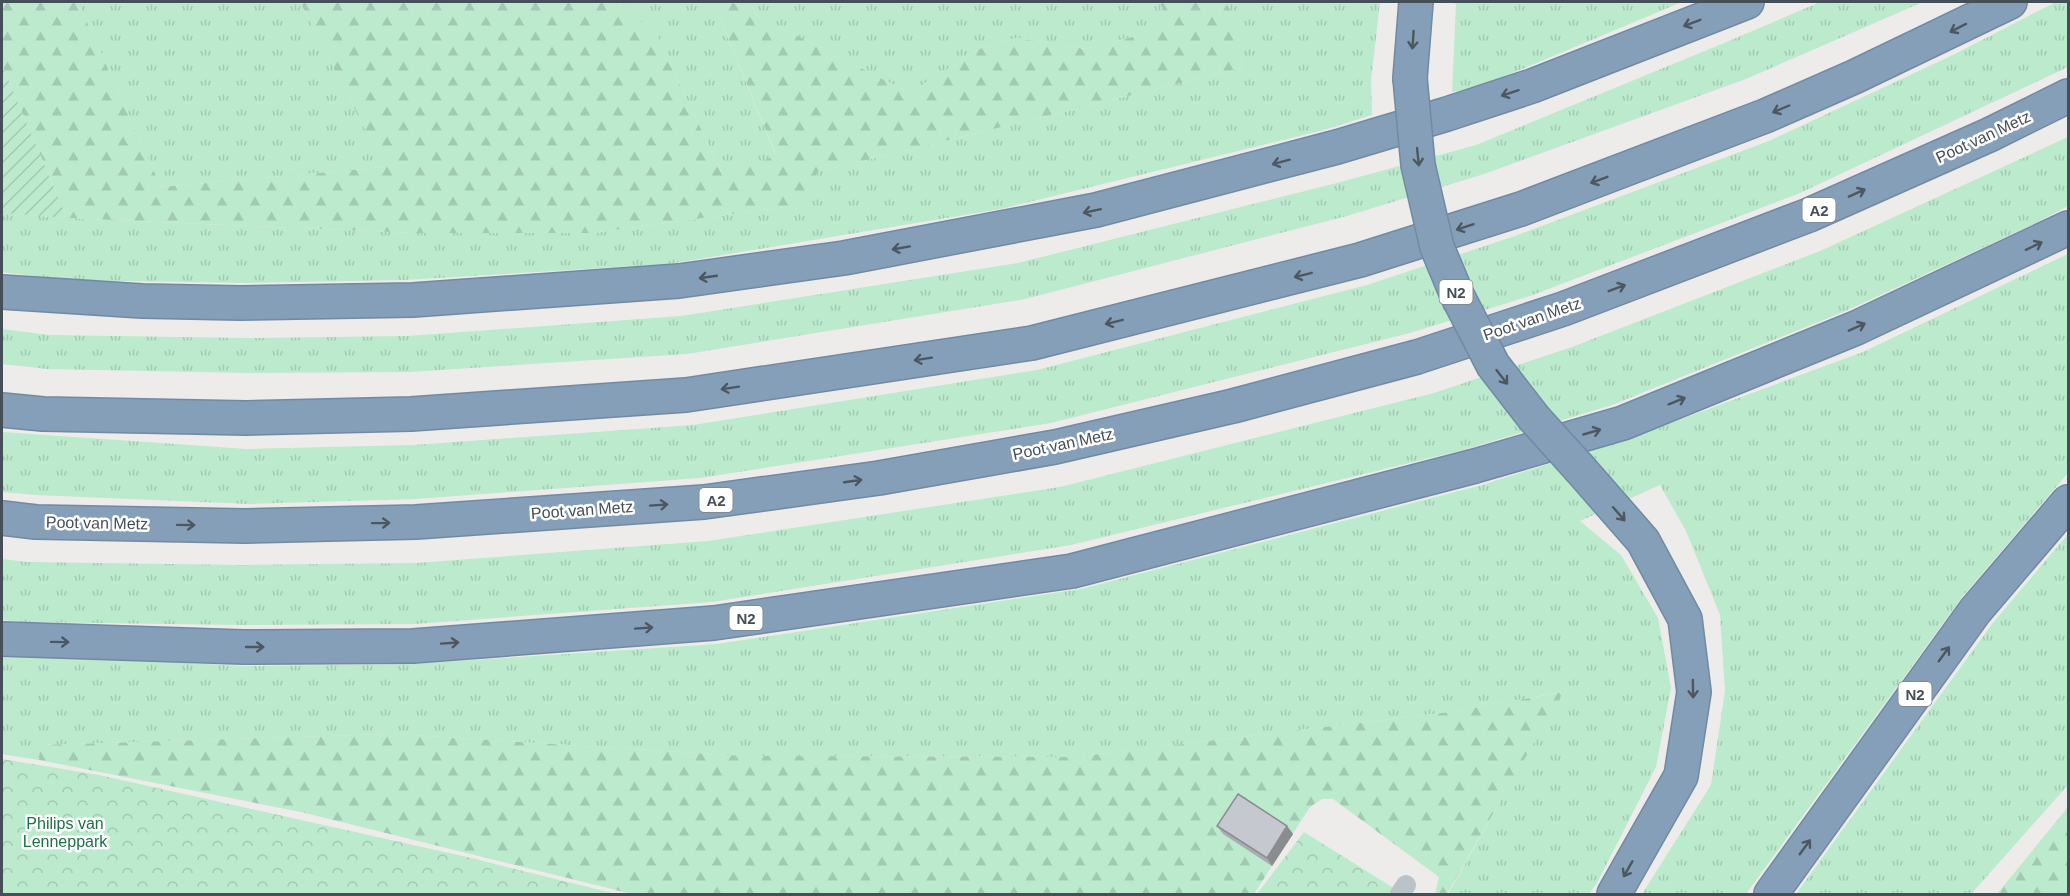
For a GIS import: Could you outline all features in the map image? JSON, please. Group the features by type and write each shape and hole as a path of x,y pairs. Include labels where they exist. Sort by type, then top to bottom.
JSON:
{"highway":[{"name":"N2","path":"1416,2 1410,78 1418,165 1437,247 1457,295 1493,365 1534,418 1643,541 1684,619 1694,692 1681,776 1614,894"},
{"path":"2,292 153,301 240,303 413,300 679,282 844,258 1096,210 1337,147 1532,86 1747,2"},
{"path":"2,410 43,414 246,418 411,414 686,395 1032,343 1360,260 1521,209 1775,112 1854,78 2010,2"},
{"name":"Poot van Metz","path":"2,518 36,522 245,526 416,522 704,502 879,478 1055,447 1233,406 1417,357 1563,309 1809,215 1989,135 2068,96"},
{"name":"N2","path":"2,639 243,647 412,646 714,623 1072,571 1475,466 1623,423 1856,328 2068,228"},
{"name":"N2","path":"1771,894 1975,611 2068,502"}],"green space":[{"path":"2,2 78,2 161,187 384,167 300,2 618,2 657,35 724,178 776,155 713,2 731,2 910,93 979,49 1017,38 1085,49 1144,34 1166,14 1159,2 1225,2 1236,18 1242,68 818,172 798,205 593,233 415,233 67,218 2,65"},
{"path":"78,2 300,2 384,167 161,187"},
{"path":"618,2 713,2 776,156 724,178 657,35"},
{"path":"731,2 1159,2 1167,14 1144,34 1085,49 1017,38 979,49 910,93"},
{"path":"1225,2 1380,2 1371,81 1372,115 1324,130 1001,209 669,264 405,280 244,283 67,280 2,272 2,213 67,218 415,233 593,233 798,205 818,172 1242,68 1236,19"},
{"path":"1449,2 1682,2 1479,87 1452,92 1456,4"},
{"path":"1820,2 1923,2 1746,79 1484,174 1347,216 1025,299 687,354 409,372 248,373 47,369 2,364 2,329 49,335 247,338 407,336 681,316 1018,263 1337,183 1476,145"},
{"path":"2056,2 2068,2 2068,67 1800,193 1530,296 1410,333 1051,423 700,478 416,499 249,504 2,492 2,432 247,449 414,445 693,425 1037,370 1367,285 1512,237 1769,141 1955,54"},
{"path":"2,65 67,218 2,213"},
{"path":"2068,137 2068,206 1848,310 1612,405 1467,449 1071,545 712,602 415,624 242,625 2,620 2,559 27,562 242,565 417,563 708,541 1060,487 1434,393 1572,347 1820,251"},
{"path":"2068,254 2068,473 1963,596 1746,894 1642,894 1711,785 1725,691 1720,615 1686,531 1660,485 1580,521 1621,555 1658,618 1671,688 1656,767 1597,883 1589,894 1448,894 1562,692 1450,712 1074,757 745,756 394,734 41,745 39,760 2,754 2,654 245,666 414,664 717,644 1081,589 1482,485 1630,438 1863,352"},
{"path":"2068,534 2068,785 1971,894 1796,894 1992,624"},
{"path":"1563,692 1447,894 1435,894 1439,877 1333,799 1322,799 1310,807 1254,894 632,894 301,812 39,760 40,745 394,734 745,756 1074,757 1450,712"},
{"name":"Philips van Lenneppark","path":"2,759 99,775 467,857 616,894 2,894"},
{"path":"2068,807 2068,894 1997,894"},
{"path":"1304,832 1403,894 1257,894"}],"building":[{"path":"1238,794 1287,826 1267,858 1217,826"}]}
